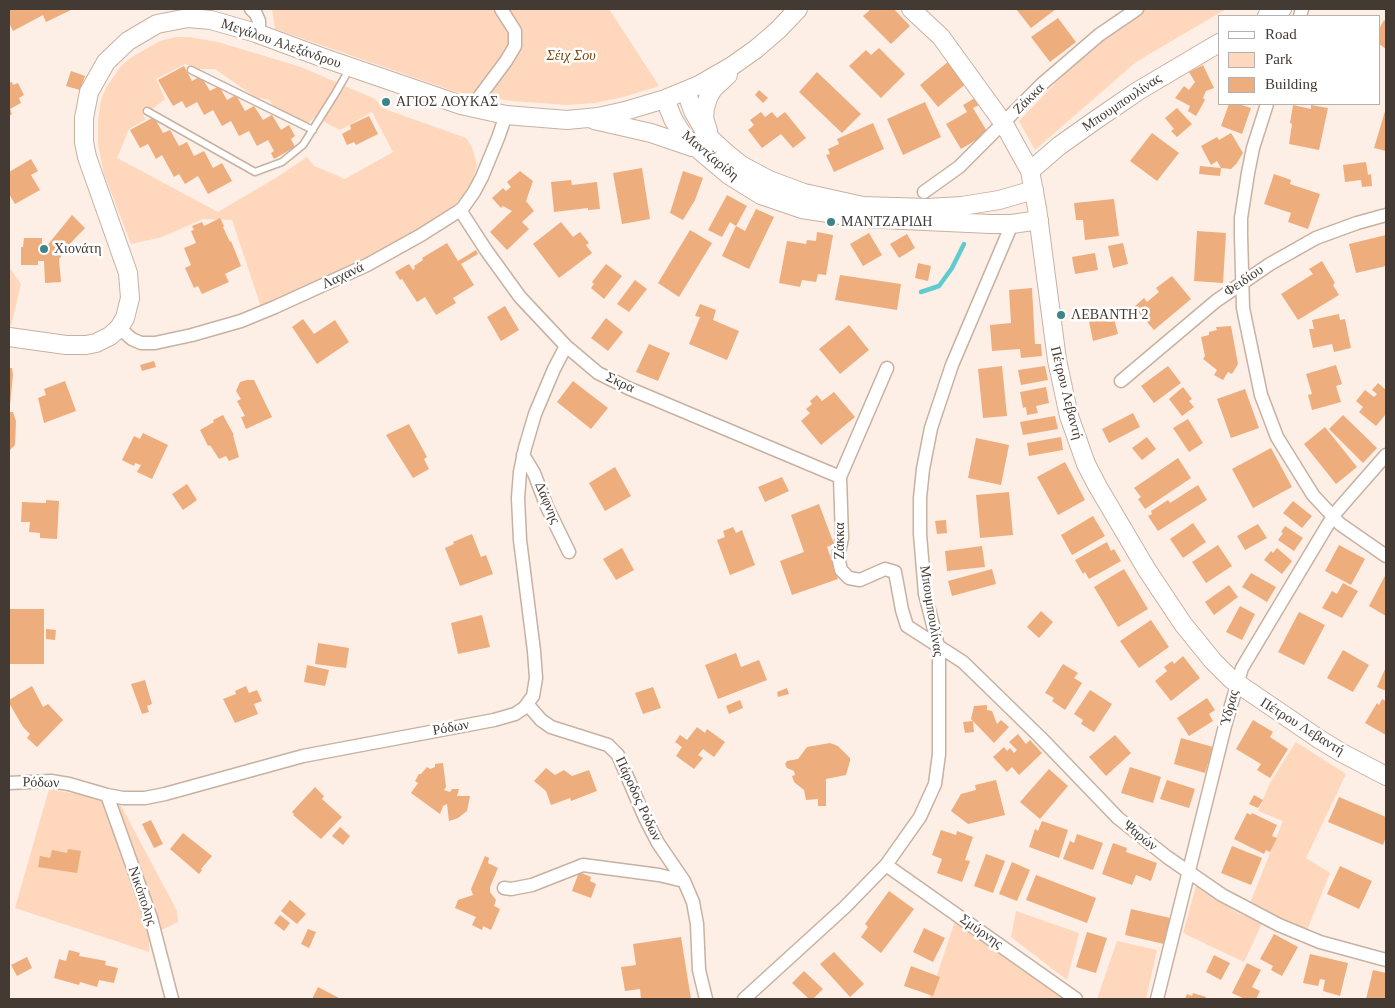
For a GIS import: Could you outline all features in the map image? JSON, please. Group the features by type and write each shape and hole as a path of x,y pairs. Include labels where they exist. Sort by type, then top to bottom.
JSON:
{"street":[{"path":"251,9 259,21 259,28 256,33"},
{"path":"471,108 515,46 514,31 501,9"},
{"name":"Μεγάλου Αλεξάνδρου","path":"119,328 128,309 130,281 123,254 102,202 86,150 84,123 89,92 99,73 112,55 128,41 157,24 181,18 201,18 228,24 442,100 506,115 548,119 586,118 625,111 686,91 716,76 756,50 798,9"},
{"name":"Πέτρου Λεβαντή","path":"912,9 941,37 1004,124 1030,171 1039,220 1057,360 1069,416 1086,464 1110,509 1168,603 1212,661 1236,684 1342,753 1386,776"},
{"name":"Ζάκκα","path":"924,192 959,167 1042,84 1099,35 1137,9"},
{"path":"1269,15 1282,9"},
{"name":"Μπουμπουλίνας","path":"1030,171 1059,146 1097,119 1146,86 1218,44"},
{"path":"586,118 704,144 704,118 708,98 713,89 756,50"},
{"name":"Μαντζαρίδη","path":"686,91 704,144 729,176 761,195 802,209 861,218 1012,224 1039,220"},
{"name":"Μαντζαρίδη","path":"666,99 678,129 684,137 704,144 769,180 804,193 863,206 896,208 962,206 999,200 1034,190"},
{"path":"1267,105 1253,148 1243,207 1241,235 1243,308 1261,395 1271,424 1305,483 1333,517 1358,538 1386,556"},
{"name":"Λαχανά","path":"119,328 135,341 151,343 192,335 241,320 310,292 367,265 414,239 460,210 471,197 482,177 506,115"},
{"name":"Σκρα","path":"460,210 520,297 566,346 590,367 609,379 840,477"},
{"name":"Φειδίου","path":"1121,381 1203,311 1270,264 1316,238 1386,215"},
{"name":"Μπουμπουλίνας","path":"744,999 845,907 886,865 920,817 932,794 938,775 939,754 938,646 926,604 922,561 920,498 925,454 931,428 952,365 1012,224"},
{"path":"9,336 81,345 102,340 119,328"},
{"path":"528,705 534,693 536,678 520,540 518,498 528,432 543,393 566,346"},
{"name":"Ζάκκα","path":"887,368 840,477 842,538 838,556 841,570 849,578 860,580 885,569 895,572 902,610 908,626 938,646"},
{"name":"Δάφνης","path":"523,455 534,473 569,552"},
{"name":"Ύδρας","path":"1158,999 1236,684 1242,668 1333,517 1386,455"},
{"name":"Ψαρών","path":"938,646 956,657 989,687 1066,763 1118,818 1189,873 1222,895 1279,925 1320,942 1386,960"},
{"name":"Ρόδων","path":"9,783 51,781 107,795 134,798 155,796 303,756 501,718 518,712 528,705"},
{"name":"Πάροδος Ρόδων","path":"528,705 540,720 550,727 608,746 615,751 622,762 650,828 684,881 694,906 698,934 699,970 706,999"},
{"name":"Νικόπολης","path":"107,795 151,918 172,999"},
{"path":"504,888 511,889 532,885 583,865 659,875 684,881"},
{"name":"Σμύρνης","path":"886,865 1076,999"}],"lane":[{"path":"147,111 255,172 282,162 303,145 350,68"},
{"path":"191,70 313,130"}],"green space":[{"name":"Σέιχ Σου","path":"272,9 609,9 659,86 595,103 567,105 512,101 456,92 275,29"},
{"path":"1145,9 1226,9 1136,62 1035,150 1019,121 1102,35"},
{"path":"176,37 189,37 218,42 301,67 375,99 382,108 466,138 472,147 477,166 473,179 464,195 436,220 391,247 261,307 232,220 203,219 162,237 131,244 104,174 98,144 98,121 101,100 106,88 121,66 132,57 160,41","holes":["185,64 199,69 215,69 255,97 269,100 277,111 306,125 315,117 340,130 372,112 393,152 345,179 314,166 307,157 218,212 117,158 129,129 146,119 143,116 165,99 156,79"]},
{"path":"9,267 21,284 11,326 9,325"},
{"path":"1296,742 1346,774 1306,858 1330,873 1307,930 1278,920 1250,903 1283,821 1258,811 1270,783"},
{"path":"49,789 119,802 177,911 178,922 149,936 149,952 15,908"},
{"path":"1196,886 1238,913 1262,923 1244,962 1183,933"},
{"path":"1016,911 1079,933 1067,980 1011,937"},
{"path":"955,921 1064,999 929,999"},
{"path":"1117,941 1157,950 1146,999 1097,999"}],"building":[{"path":"9,9 73,9 46,22 43,15 13,31 9,23"},
{"path":"871,9 894,9 910,26 891,44 863,16"},
{"path":"1016,9 1056,9 1031,28"},
{"path":"1058,18 1076,42 1050,62 1031,37"},
{"path":"1384,20 1386,21 1386,49 1380,45 1380,27"},
{"path":"879,48 905,74 881,98 849,66 866,50 871,55"},
{"path":"949,61 968,82 938,107 920,85"},
{"path":"1203,65 1214,88 1206,91 1203,98 1205,100 1196,116 1188,111 1190,106 1175,98 1184,86 1189,90 1195,82 1189,72"},
{"path":"184,66 192,81 201,76 210,91 219,86 227,100 236,95 245,111 254,106 263,120 272,115 281,130 289,125 295,136 291,139 295,147 274,159 271,153 274,151 268,140 257,146 249,131 239,136 231,121 222,126 213,110 204,115 197,102 186,108 182,101 173,106 158,80"},
{"path":"71,71 85,76 80,90 66,86"},
{"path":"817,72 861,114 842,133 799,92"},
{"path":"12,82 13,85 18,83 24,95 19,98 21,103 10,109 12,114 9,116 9,83"},
{"path":"759,90 768,98 763,103 755,95"},
{"path":"975,98 979,105 973,108 988,133 961,149 946,124 967,112 963,105"},
{"path":"925,102 941,137 903,155 887,119"},
{"path":"1229,105 1241,105 1251,108 1242,134 1221,126"},
{"path":"1293,105 1311,109 1311,105 1328,108 1319,150 1289,144"},
{"path":"1177,108 1192,124 1177,137 1171,131 1174,129 1165,118"},
{"path":"1386,108 1386,151 1374,148"},
{"path":"761,112 765,117 772,112 777,118 785,112 806,138 793,148 781,134 762,148 748,130 754,125 750,120"},
{"path":"369,116 378,134 356,145 354,142 347,145 342,134 351,129 350,125"},
{"path":"154,117 163,133 170,130 179,146 187,142 194,156 204,151 213,168 222,163 232,181 208,194 198,176 185,184 179,174 174,177 162,155 156,159 148,144 140,148 130,130"},
{"path":"873,123 884,149 834,172 826,155 830,154 828,149 839,144 837,139"},
{"path":"1152,133 1179,153 1157,181 1130,161"},
{"path":"1231,133 1243,153 1237,163 1231,169 1221,168 1217,161 1211,165 1201,146 1217,137 1219,140"},
{"path":"31,159 38,171 31,175 40,190 15,204 9,194 9,172"},
{"path":"1366,162 1368,175 1371,174 1372,186 1362,187 1361,180 1345,182 1343,165"},
{"path":"1200,166 1221,168 1220,176 1199,174"},
{"path":"642,168 650,219 622,224 613,173"},
{"path":"520,171 533,181 526,201 534,211 522,222 529,229 507,250 490,232 512,211 503,206 501,208 492,198 503,188 506,191 511,187 507,182"},
{"path":"683,171 703,178 695,200 683,220 670,213"},
{"path":"1274,174 1291,180 1290,184 1320,194 1308,229 1288,222 1291,213 1264,204"},
{"path":"571,180 572,185 597,182 600,209 588,210 588,208 554,212 551,182"},
{"path":"727,195 747,206 736,226 730,222 722,237 708,230"},
{"path":"1114,199 1119,236 1085,240 1083,220 1076,220 1074,203"},
{"path":"756,209 774,217 749,269 722,256 736,226 745,231"},
{"name":"Χιονάτη","path":"72,215 85,228 66,248 59,259 61,282 45,283 44,261 38,261 38,265 21,265 21,247 23,247 24,238 42,238 42,247 46,247"},
{"path":"220,218 241,266 225,274 229,282 202,294 198,286 194,288 185,268 191,265 184,248 196,243 191,231 194,230 192,226 202,222 204,226"},
{"path":"561,222 573,237 580,232 589,243 586,245 592,253 559,278 533,244"},
{"path":"690,230 712,243 679,297 658,283"},
{"path":"1197,231 1226,233 1223,283 1194,281"},
{"path":"817,232 833,235 826,275 818,274 816,282 802,280 800,287 779,283 787,241 806,244 807,240 816,241"},
{"path":"869,233 882,255 863,266 850,244"},
{"path":"907,234 915,248 899,258 890,244"},
{"path":"1386,235 1386,266 1356,273 1349,244"},
{"path":"447,243 458,261 476,250 478,254 461,264 474,285 453,298 456,303 436,315 425,297 417,302 402,279 400,280 395,272 409,264 413,270 414,266 423,260 422,258"},
{"path":"1123,243 1128,264 1113,268 1108,246"},
{"path":"1095,253 1098,270 1075,274 1072,257"},
{"path":"1322,261 1335,283 1333,285 1339,295 1298,320 1281,294 1313,274 1309,269"},
{"path":"918,263 931,266 928,281 915,278"},
{"path":"606,264 622,276 604,299 591,288 594,284 592,282"},
{"path":"840,275 901,284 897,310 835,300"},
{"path":"1172,276 1191,299 1154,330 1134,307 1144,298 1147,302 1159,292 1156,288"},
{"path":"635,280 647,289 629,312 617,304"},
{"path":"1032,288 1035,344 1041,344 1042,356 1021,358 1020,349 992,351 990,325 1011,323 1009,290"},
{"path":"700,304 716,310 713,320 739,331 727,360 689,344 700,317 695,316"},
{"path":"505,306 519,330 501,341 487,317"},
{"path":"1112,311 1118,334 1093,341 1088,317"},
{"path":"1339,314 1340,320 1345,319 1351,348 1334,352 1332,344 1313,348 1309,329 1314,329 1312,320"},
{"path":"606,318 623,332 608,351 591,338"},
{"path":"303,319 314,334 335,320 349,342 317,364 292,327"},
{"path":"849,325 869,350 840,374 819,349"},
{"path":"1231,326 1238,364 1232,374 1228,372 1223,380 1214,375 1217,370 1203,359 1205,356 1201,337 1217,330 1216,327"},
{"path":"649,344 670,353 658,381 636,372"},
{"path":"154,361 156,367 142,371 140,365"},
{"path":"1336,365 1342,384 1336,386 1341,402 1312,410 1308,395 1312,394 1306,374"},
{"path":"1002,366 1007,416 983,418 978,369"},
{"path":"1045,366 1048,380 1021,385 1018,370"},
{"path":"1168,366 1181,383 1154,403 1141,386"},
{"path":"9,368 12,368 13,375 10,405"},
{"path":"254,380 272,417 246,429 241,417 245,416 237,401 241,399 236,391 240,382"},
{"path":"65,381 76,411 44,423 38,398 46,395 44,389"},
{"path":"573,381 608,408 591,429 557,402"},
{"path":"1378,383 1386,390 1386,414 1376,426 1359,412 1363,407 1356,401 1365,390 1374,397 1377,394 1372,390"},
{"path":"1046,387 1049,403 1036,406 1038,413 1027,415 1026,407 1023,408 1020,392"},
{"path":"1183,387 1192,399 1189,401 1194,407 1182,416 1169,399"},
{"path":"1245,389 1259,428 1231,438 1217,399"},
{"path":"834,392 855,417 821,445 801,421 810,413 806,409 812,404 810,401 817,395 822,401"},
{"path":"9,412 13,412 16,421 15,445 10,450 9,450"},
{"path":"1133,413 1140,427 1109,443 1102,429"},
{"path":"223,415 234,435 239,457 229,461 226,456 219,459 210,445 208,446 200,430"},
{"path":"1343,415 1377,448 1363,463 1329,429"},
{"path":"1055,416 1058,429 1023,435 1020,422"},
{"path":"1188,419 1203,443 1189,452 1173,428"},
{"path":"409,424 427,457 424,459 429,469 413,478 386,435"},
{"path":"1325,427 1357,467 1336,484 1304,444"},
{"path":"143,433 168,445 152,479 137,472 141,465 135,463 134,466 122,460 134,436 140,439"},
{"path":"1061,437 1063,450 1029,456 1027,443"},
{"path":"1147,437 1156,449 1142,460 1132,448"},
{"path":"976,438 1009,445 1001,485 968,478"},
{"path":"1271,448 1292,487 1253,508 1232,469"},
{"path":"1178,458 1191,478 1145,509 1138,499 1141,497 1134,488"},
{"path":"1065,462 1085,500 1058,515 1037,477"},
{"path":"615,467 631,496 605,511 589,483"},
{"path":"782,477 789,491 765,502 758,487"},
{"path":"187,484 197,500 183,510 172,494"},
{"path":"1198,485 1207,500 1158,531 1148,516 1152,514 1151,511 1168,500 1170,503"},
{"path":"1009,492 1013,535 980,538 976,495"},
{"path":"46,500 59,501 57,539 40,538 40,533 29,532 30,522 21,522 22,502 46,503"},
{"path":"1293,501 1312,516 1302,528 1283,513"},
{"path":"819,504 834,544 827,547 838,579 792,595 780,561 804,552 791,515"},
{"path":"1093,516 1105,536 1072,555 1061,535"},
{"path":"946,520 947,533 937,534 935,521"},
{"path":"1193,523 1206,542 1183,558 1170,539"},
{"path":"1258,524 1267,538 1245,550 1237,536"},
{"path":"1285,526 1303,538 1294,551 1278,540"},
{"path":"733,527 736,533 742,530 755,565 730,575 717,540 725,537 723,531"},
{"path":"472,534 481,557 486,555 493,574 460,586 445,548 454,544 453,542"},
{"path":"1107,542 1111,551 1114,549 1121,561 1089,579 1085,572 1083,574 1075,560"},
{"path":"1218,545 1232,566 1206,583 1192,562"},
{"path":"1339,545 1365,559 1351,585 1325,571"},
{"path":"982,546 985,567 947,571 945,551"},
{"path":"622,548 634,570 616,580 603,559"},
{"path":"1277,548 1292,561 1282,574 1264,560 1271,551 1273,553"},
{"path":"992,569 996,584 952,596 948,581"},
{"path":"1124,569 1148,609 1118,627 1094,587"},
{"path":"1251,573 1276,587 1267,602 1242,587"},
{"path":"1386,574 1386,616 1369,606"},
{"path":"1343,583 1358,591 1342,618 1322,608 1332,591 1337,594"},
{"path":"1229,585 1238,597 1214,615 1205,602"},
{"path":"1240,606 1255,614 1242,640 1226,632"},
{"path":"10,609 44,609 44,664 9,664"},
{"path":"1041,611 1053,622 1039,638 1027,627"},
{"path":"1299,612 1325,625 1304,665 1278,652"},
{"path":"482,615 490,647 458,654 451,623"},
{"path":"1151,620 1169,647 1139,668 1120,641"},
{"path":"46,629 56,630 55,640 46,639"},
{"path":"318,643 349,648 346,668 315,664"},
{"path":"1343,650 1369,665 1353,692 1327,678"},
{"path":"736,653 741,667 759,660 767,680 718,699 705,665"},
{"path":"1183,656 1200,678 1171,701 1155,681 1167,671 1164,667 1172,661 1174,664"},
{"path":"1063,664 1078,673 1074,678 1082,683 1065,710 1052,701 1054,698 1045,693"},
{"path":"307,665 329,670 325,686 304,682"},
{"path":"1386,667 1386,691 1377,687"},
{"path":"145,680 152,704 147,706 149,712 142,714 131,684"},
{"path":"32,686 43,707 48,704 63,720 37,747 27,738 30,734 23,727 9,703 9,700"},
{"path":"246,686 249,693 257,690 262,701 254,704 258,714 235,723 223,699 236,694 235,691"},
{"path":"653,687 661,708 643,714 635,693"},
{"path":"787,688 789,694 778,697 777,692"},
{"path":"1090,690 1112,704 1094,732 1081,724 1083,720 1074,714"},
{"path":"1207,698 1215,710 1209,714 1213,721 1189,736 1177,718"},
{"path":"1382,699 1386,701 1386,735 1365,723 1377,703 1379,705"},
{"path":"740,700 743,708 729,714 726,706"},
{"path":"987,705 987,710 992,711 997,724 1001,720 1009,727 994,743 971,719 974,706"},
{"path":"1253,720 1273,732 1270,737 1288,749 1270,778 1257,770 1261,764 1236,749"},
{"path":"973,721 974,732 965,733 963,722"},
{"path":"697,727 705,733 707,729 725,742 714,757 703,749 698,755 703,758 694,769 676,756 682,747 675,742 680,735 687,740"},
{"path":"1018,734 1026,744 1030,740 1042,753 1019,775 1012,767 1007,772 993,757 1004,747 1007,751 1010,748 1014,753 1017,750 1009,742"},
{"path":"1115,735 1131,753 1106,776 1089,757"},
{"path":"1181,738 1213,747 1205,773 1174,764"},
{"path":"830,743 838,746 850,758 850,761 846,775 826,779 826,806 818,806 818,799 806,800 804,790 794,782 792,776 795,775 794,771 787,768 785,764 787,761 798,759 807,747"},
{"path":"443,763 446,787 444,790 450,792 452,789 459,789 457,796 470,796 467,811 458,818 449,821 447,804 443,806 440,814 411,793 418,783 415,781 419,774 427,767 430,769 435,767 435,764"},
{"path":"1130,767 1161,777 1153,803 1121,793"},
{"path":"546,768 555,775 564,770 572,776 589,770 597,791 571,801 570,798 551,805 546,791 534,781"},
{"path":"1049,769 1068,786 1040,819 1020,802"},
{"path":"996,780 1005,815 968,824 951,811 961,794 976,790 975,785"},
{"path":"1167,780 1195,789 1189,808 1160,799"},
{"path":"315,787 324,796 322,799 342,817 321,839 293,815 292,812"},
{"path":"1254,795 1263,800 1258,808 1249,804"},
{"path":"1339,797 1386,817 1386,837 1383,845 1328,822"},
{"path":"1247,813 1251,815 1252,813 1277,825 1272,836 1277,838 1270,852 1266,850 1264,854 1234,839"},
{"path":"151,820 163,844 154,848 142,824"},
{"path":"1042,821 1068,830 1059,858 1029,847 1035,829 1038,831"},
{"path":"340,827 350,836 343,845 332,836"},
{"path":"941,830 956,835 957,831 973,837 965,860 970,861 962,882 937,873 942,859 932,855"},
{"path":"183,833 212,856 199,874 170,849"},
{"path":"1077,834 1103,843 1093,870 1063,859 1070,841 1074,843"},
{"path":"1113,843 1127,848 1126,852 1157,863 1151,881 1136,875 1132,885 1102,874"},
{"path":"1232,846 1262,858 1251,885 1221,873"},
{"path":"68,849 81,851 77,873 38,867 40,856 50,858 52,850 67,853"},
{"path":"986,854 1005,861 993,893 974,886"},
{"path":"485,856 489,858 488,863 498,868 490,887 490,892 496,900 494,906 500,909 491,930 483,926 482,930 472,925 476,917 455,908 458,900 473,895 471,889"},
{"path":"1012,862 1030,870 1017,901 999,894"},
{"path":"1340,866 1372,881 1359,909 1327,894"},
{"path":"579,872 591,877 590,881 596,884 591,898 572,891"},
{"path":"1036,875 1096,898 1087,923 1026,900"},
{"path":"889,891 914,909 881,953 861,937 868,927 865,924"},
{"path":"290,900 306,914 297,924 281,911"},
{"path":"1131,909 1170,918 1164,944 1125,935"},
{"path":"280,915 290,923 284,931 274,923"},
{"path":"924,928 945,938 933,962 913,952"},
{"path":"308,929 316,932 309,948 301,944"},
{"path":"1087,932 1107,938 1096,973 1076,967"},
{"path":"1274,934 1298,947 1282,976 1271,970 1273,966 1260,959"},
{"path":"681,937 691,999 641,999 640,989 625,991 621,967 636,965 633,944"},
{"path":"69,950 80,953 79,956 106,961 105,965 118,968 114,983 99,980 97,987 80,982 79,985 54,978 59,959 66,961"},
{"path":"834,952 864,984 850,997 820,964"},
{"path":"1310,954 1348,963 1340,996 1323,991 1325,980 1320,979 1318,986 1303,983"},
{"path":"1214,955 1230,963 1221,980 1206,972"},
{"path":"27,957 32,968 17,976 11,965"},
{"path":"1247,963 1261,970 1252,987 1260,991 1256,999 1245,999 1232,993"},
{"path":"911,966 940,977 933,996 904,986"},
{"path":"1373,970 1386,973 1386,999 1366,999"},
{"path":"804,971 823,989 813,999 809,999 792,983"},
{"path":"318,987 339,998 312,999"},
{"path":"1193,993 1206,997 1205,999 1185,999 1187,994 1192,996"}],"waterway":[{"path":"921,292 939,286 952,268 964,244"}],"place":[{"name":"ΑΓΙΟΣ ΛΟΥΚΑΣ","path":"386,102"},
{"name":"ΜΑΝΤΖΑΡΙΔΗ","path":"831,222"},
{"name":"Χιονάτη","path":"44,249"},
{"name":"ΛΕΒΑΝΤΗ 2","path":"1061,315"}]}
